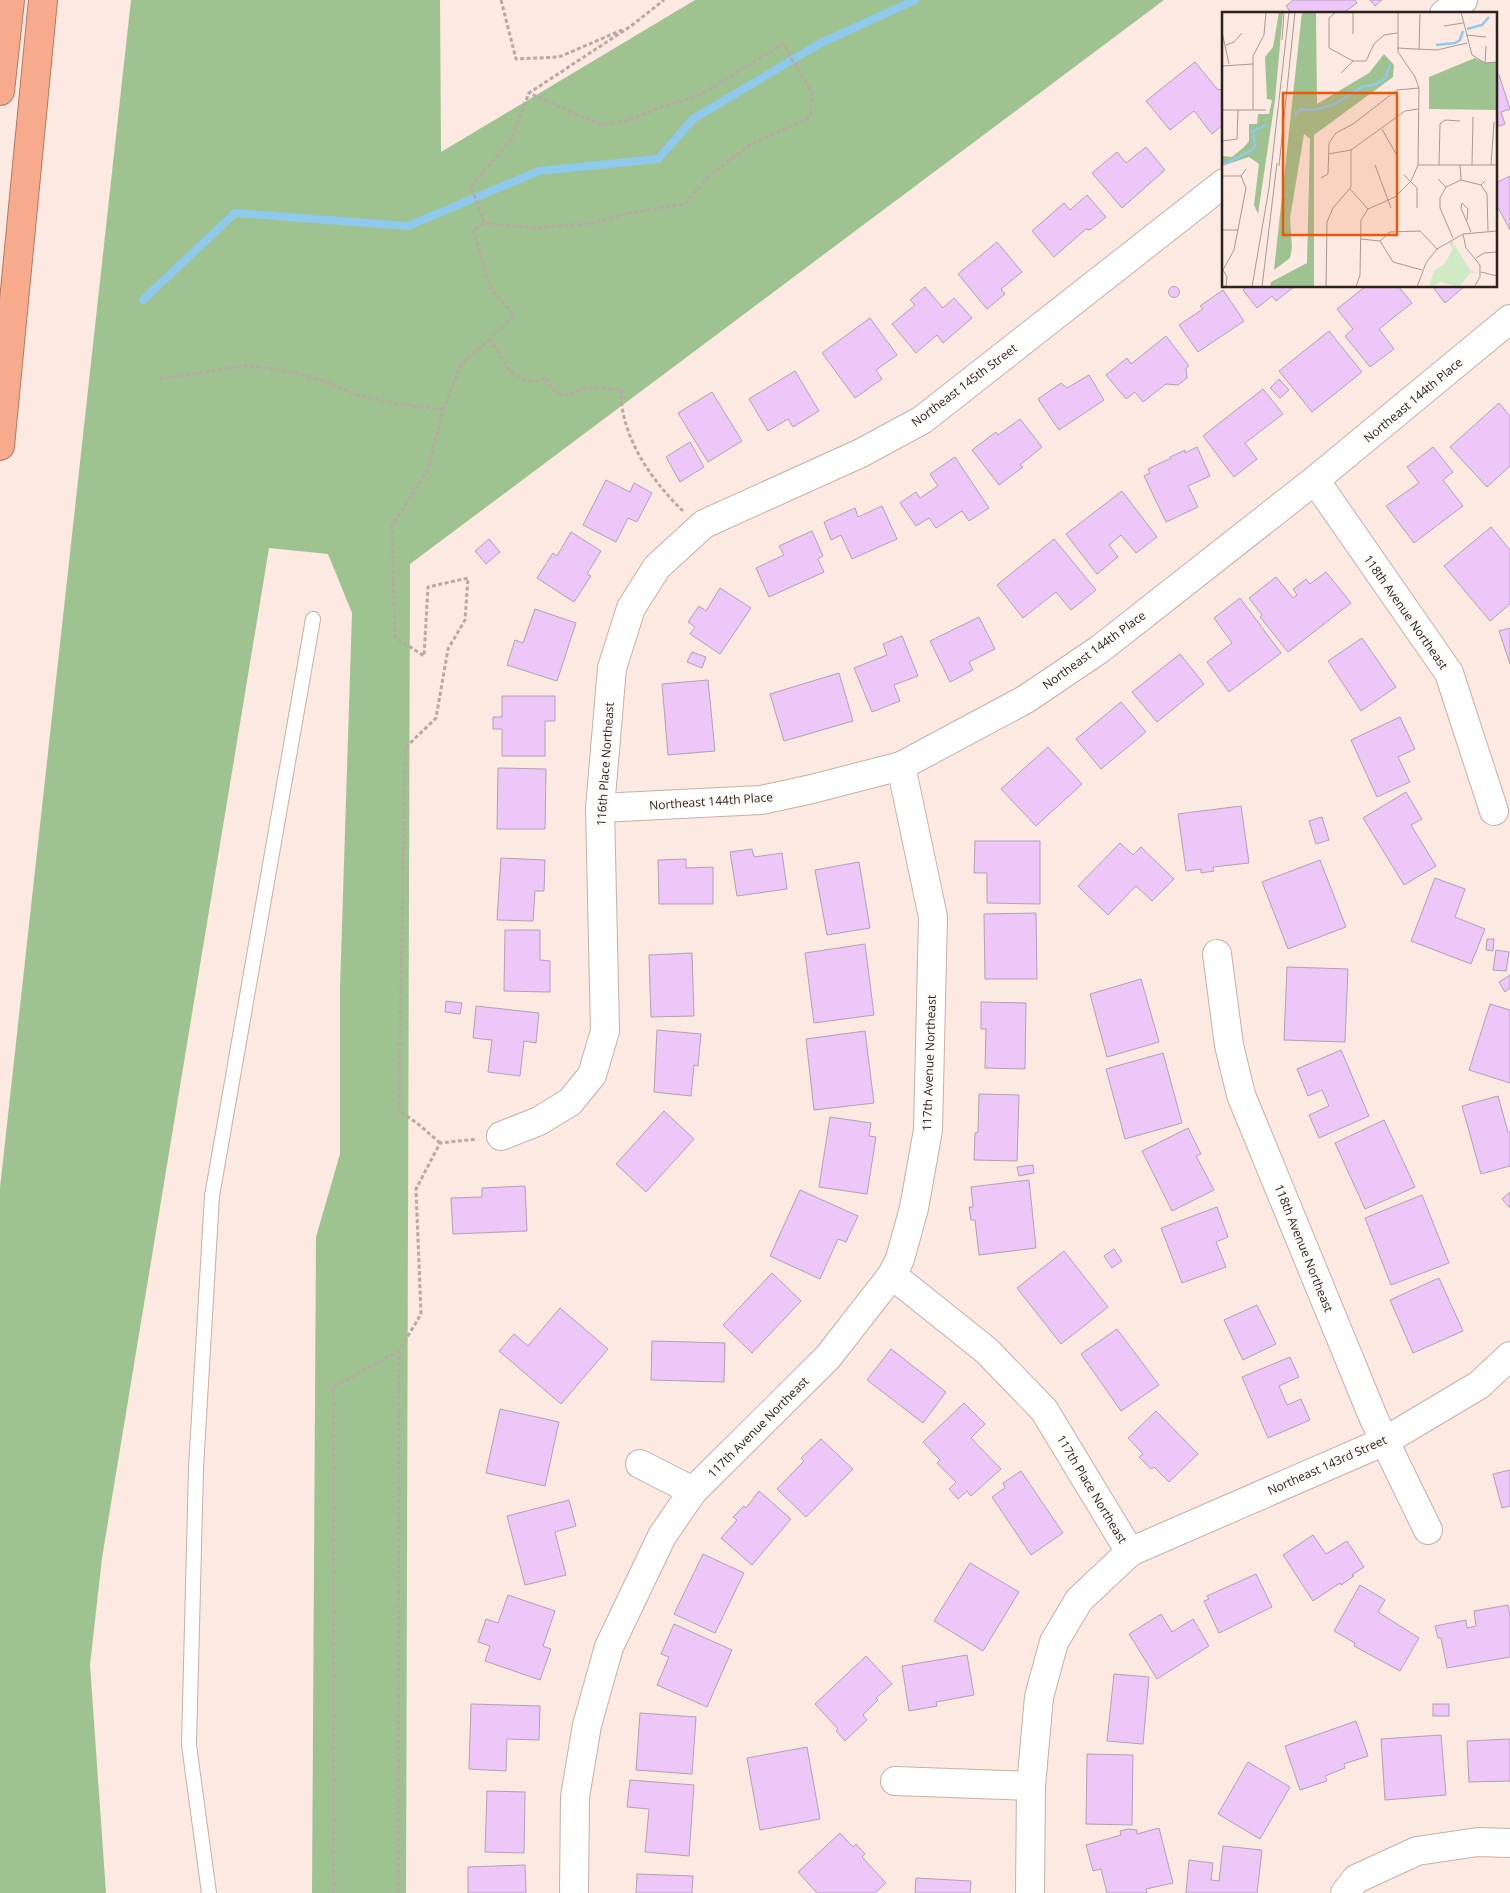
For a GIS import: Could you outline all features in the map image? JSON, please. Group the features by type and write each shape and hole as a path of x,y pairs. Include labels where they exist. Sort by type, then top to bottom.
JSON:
{"highway":[{"path":"0,91 10,0"},
{"path":"0,446 43,0"}],"street":[{"path":"1447,12 1463,0"},
{"name":"Northeast 145th Street","path":"657,568 704,524 862,453 922,420 1222,185"},
{"name":"Northeast 144th Place","path":"600,808 761,800 901,766 1026,698 1100,649 1314,480 1510,320"},
{"name":"118th Avenue Northeast","path":"1314,480 1448,672 1494,811"},
{"name":"116th Place Northeast","path":"501,1136 539,1122 570,1102 592,1076 605,1031 600,808 612,668 631,608 657,568"},
{"name":"117th Avenue Northeast","path":"574,1893 575,1797 587,1726 609,1647 662,1536 693,1491 828,1357 892,1275 900,1259 914,1208 928,1130 933,917 901,766"},
{"name":"118th Avenue Northeast","path":"1217,954 1229,1045 1241,1095 1374,1419 1396,1468 1428,1530"},
{"name":"117th Place Northeast","path":"892,1275 988,1351 1044,1410 1130,1552 1079,1600 1054,1642 1039,1697 1031,1786 1030,1893"},
{"name":"Northeast 143rd Street","path":"1130,1552 1385,1440 1479,1385 1510,1356"},
{"path":"640,1464 693,1491"},
{"path":"895,1781 1031,1786"},
{"path":"1345,1893 1356,1879 1417,1851 1478,1842 1510,1842"}],"lane":[{"path":"209,1893 189,1745 196,1468 212,1196 313,619"}],"path":[{"path":"501,0 516,59 559,58 631,26"},
{"path":"484,223 471,186 511,140 529,93 631,26 664,0"},
{"path":"501,1136 440,1143 417,1123 399,1111 404,748 436,718 448,649 465,620 468,578 428,587 424,656 395,638 392,526 428,470 443,410 461,364 514,315 491,289 473,230 484,223 535,228 595,223 628,213 685,204 709,176 750,145 810,116 812,93 783,44 698,96 661,107 629,120 601,126 529,93"},
{"path":"490,339 509,370 520,380 538,382 547,378 552,390 564,396 586,388 621,389 622,412 634,446 668,496 689,516"},
{"path":"160,379 248,365 296,373 333,384 357,395 394,404 443,410"},
{"path":"398,1893 399,1351 421,1314 416,1189 440,1143"},
{"path":"333,1893 333,1387 399,1351"}],"green space":[{"path":"131,0 440,0 441,152 695,0 1164,0 410,564 406,1893 312,1893 316,1237 340,1154 340,988 352,613 328,554 269,548 102,1558 90,1665 106,1893 0,1893 0,1188"}],"building":[{"path":"1293,0 1355,0 1357,3 1345,12 1290,12 1286,6"},
{"path":"1370,0 1382,0 1375,6"},
{"path":"1195,62 1218,90 1220,89 1222,92 1222,126 1212,134 1194,111 1170,130 1146,101"},
{"path":"1498,75 1510,109 1501,112 1505,124 1498,126"},
{"path":"1146,147 1165,170 1122,208 1092,173 1117,152 1126,163"},
{"path":"1510,176 1510,230 1498,208 1498,182"},
{"path":"1087,195 1106,217 1090,230 1086,229 1054,257 1032,231 1064,203 1070,210"},
{"path":"997,242 1022,272 1001,289 1005,294 987,309 958,274"},
{"path":"1174,286 1180,292 1174,298 1168,292"},
{"path":"925,287 943,308 954,298 972,318 943,343 937,335 916,353 892,324 915,305 910,300"},
{"path":"1245,288 1292,288 1276,301 1272,296 1257,308 1243,290"},
{"path":"1363,288 1400,288 1412,303 1379,329 1394,349 1370,367 1345,336 1353,329 1337,309"},
{"path":"1434,288 1463,288 1445,303"},
{"path":"1223,290 1244,321 1198,352 1179,325 1203,309 1200,306"},
{"path":"870,318 897,355 876,370 882,379 855,398 822,353"},
{"path":"1329,331 1362,372 1312,412 1279,371"},
{"path":"1166,336 1189,366 1186,368 1187,378 1178,385 1166,384 1143,402 1135,392 1126,399 1106,375 1127,358 1131,364"},
{"path":"795,371 819,411 793,427 788,419 768,431 749,399"},
{"path":"1089,375 1104,400 1059,430 1038,399 1061,383 1067,388"},
{"path":"1279,379 1289,390 1280,398 1270,388"},
{"path":"1263,389 1283,414 1245,443 1257,459 1234,477 1203,436"},
{"path":"712,392 742,441 708,462 678,413"},
{"path":"1499,403 1510,416 1510,466 1487,487 1450,447"},
{"path":"1020,419 1042,447 1020,465 1023,467 999,485 972,450 996,432 998,435"},
{"path":"690,442 704,467 680,482 666,457"},
{"path":"1197,447 1210,476 1188,486 1198,507 1166,522 1144,476 1150,473 1148,469 1185,450 1185,453"},
{"path":"1433,447 1453,472 1443,480 1463,506 1414,543 1386,506 1419,483 1407,467"},
{"path":"955,457 989,508 969,521 962,511 936,528 929,518 916,526 900,503 916,492 920,498 938,486 930,474"},
{"path":"606,480 630,492 634,483 652,493 637,522 628,518 616,542 583,525"},
{"path":"1122,491 1157,537 1136,553 1121,535 1109,545 1118,557 1097,574 1066,534"},
{"path":"882,506 897,539 852,559 841,535 831,540 824,522 855,508 858,517"},
{"path":"1491,527 1510,550 1510,604 1490,621 1444,566"},
{"path":"812,531 823,556 818,559 824,572 769,597 756,568 784,555 779,546"},
{"path":"571,532 601,551 587,574 591,576 574,602 537,578 553,553 557,556"},
{"path":"489,539 500,552 486,564 475,551"},
{"path":"1054,539 1096,590 1071,610 1056,592 1023,618 997,585"},
{"path":"1326,572 1351,603 1288,652 1260,617 1262,615 1249,598 1276,577 1293,598 1297,595 1293,589 1306,579 1310,584"},
{"path":"720,588 751,608 720,654 690,634 695,627 688,622 699,606 706,611"},
{"path":"1240,598 1281,653 1229,692 1207,662 1232,643 1214,618"},
{"path":"535,609 576,623 557,681 507,665 515,640 523,643"},
{"path":"979,617 995,649 969,662 973,670 950,682 930,641"},
{"path":"1510,628 1510,664 1499,631"},
{"path":"902,636 918,676 894,685 900,701 872,712 854,668 887,655 883,644"},
{"path":"1362,638 1396,687 1361,711 1328,661"},
{"path":"692,652 706,657 702,668 687,662"},
{"path":"1180,654 1204,684 1157,722 1132,692"},
{"path":"839,673 853,721 784,741 770,694"},
{"path":"708,680 715,751 668,755 662,684"},
{"path":"502,696 555,696 555,721 545,721 545,756 502,756 502,729 493,729 493,717 502,717"},
{"path":"1121,702 1146,732 1101,769 1076,739"},
{"path":"1400,717 1415,749 1398,757 1410,782 1377,797 1351,740"},
{"path":"1048,747 1082,784 1036,826 1001,789"},
{"path":"498,768 546,769 545,829 497,829"},
{"path":"1406,792 1422,819 1411,825 1436,866 1404,885 1363,818"},
{"path":"1241,806 1249,863 1213,867 1214,871 1201,873 1201,869 1186,871 1178,814"},
{"path":"1322,817 1329,840 1316,844 1309,821"},
{"path":"975,841 1040,841 1040,904 987,903 987,873 974,873"},
{"path":"1120,843 1133,855 1141,847 1174,879 1152,901 1136,886 1108,915 1078,886"},
{"path":"752,849 754,857 782,853 787,889 737,896 730,852"},
{"path":"501,858 545,860 544,891 535,891 533,921 497,920"},
{"path":"686,859 686,868 713,867 713,904 659,904 658,860"},
{"path":"1320,860 1346,927 1288,949 1262,882"},
{"path":"859,862 870,928 827,935 815,870"},
{"path":"1435,878 1465,889 1455,917 1485,929 1471,964 1411,941"},
{"path":"1036,913 1037,979 985,979 984,914"},
{"path":"505,930 540,930 540,960 550,961 550,992 504,991"},
{"path":"1487,939 1494,939 1493,951 1486,950"},
{"path":"865,944 874,1015 814,1023 805,953"},
{"path":"1496,950 1509,952 1506,971 1493,970"},
{"path":"692,953 694,1016 651,1017 649,955"},
{"path":"1287,967 1348,969 1345,1042 1284,1040"},
{"path":"1510,975 1510,988 1505,992 1499,982"},
{"path":"1141,979 1159,1042 1107,1057 1090,994"},
{"path":"446,1001 462,1003 460,1014 445,1012"},
{"path":"981,1002 1026,1003 1025,1069 985,1068 986,1029 981,1029"},
{"path":"1490,1004 1510,1010 1510,1083 1469,1070"},
{"path":"476,1006 539,1013 536,1043 524,1041 520,1076 488,1072 492,1040 473,1038"},
{"path":"657,1030 701,1034 698,1066 694,1065 691,1096 654,1092"},
{"path":"865,1031 874,1103 814,1110 806,1039"},
{"path":"1341,1050 1369,1116 1319,1138 1309,1115 1329,1106 1322,1090 1308,1096 1297,1069"},
{"path":"1163,1053 1182,1123 1125,1139 1106,1069"},
{"path":"979,1094 1019,1095 1017,1161 974,1160 975,1133 978,1132"},
{"path":"1498,1096 1508,1132 1510,1132 1510,1166 1481,1174 1462,1106"},
{"path":"664,1111 694,1139 646,1192 616,1164"},
{"path":"830,1117 871,1123 869,1136 876,1137 867,1194 819,1187"},
{"path":"1384,1120 1415,1187 1365,1209 1335,1143"},
{"path":"1188,1128 1201,1154 1196,1156 1214,1190 1172,1211 1142,1151"},
{"path":"1033,1165 1034,1173 1019,1176 1017,1167"},
{"path":"1029,1180 1036,1248 979,1255 975,1220 971,1220 969,1207 973,1207 971,1187"},
{"path":"525,1186 527,1231 453,1234 451,1198 482,1197 482,1188"},
{"path":"800,1190 858,1216 846,1242 838,1239 820,1279 770,1256"},
{"path":"1510,1192 1510,1208 1502,1199"},
{"path":"1422,1195 1449,1263 1391,1285 1365,1218"},
{"path":"1217,1207 1228,1237 1216,1242 1226,1267 1182,1283 1161,1228"},
{"path":"1114,1249 1122,1261 1112,1268 1104,1256"},
{"path":"1064,1251 1108,1307 1061,1344 1017,1288"},
{"path":"772,1273 801,1301 752,1353 723,1325"},
{"path":"1439,1278 1463,1331 1413,1353 1390,1300"},
{"path":"1257,1305 1276,1344 1243,1360 1224,1320"},
{"path":"560,1308 608,1349 561,1404 499,1351 514,1334 528,1346"},
{"path":"1117,1329 1159,1385 1121,1411 1081,1354"},
{"path":"652,1341 725,1343 724,1382 651,1380"},
{"path":"891,1349 946,1392 923,1423 867,1380"},
{"path":"1290,1357 1299,1377 1279,1386 1287,1405 1301,1399 1310,1420 1268,1438 1242,1377"},
{"path":"964,1403 985,1424 971,1438 1001,1469 971,1496 967,1491 958,1499 949,1489 956,1482 937,1463 940,1460 923,1442"},
{"path":"500,1409 559,1422 545,1486 486,1473"},
{"path":"1156,1411 1198,1454 1169,1482 1154,1467 1151,1469 1139,1457 1143,1454 1128,1438"},
{"path":"821,1439 853,1469 806,1517 777,1489 804,1461 801,1458"},
{"path":"1510,1470 1510,1506 1502,1508 1493,1474"},
{"path":"1021,1471 1063,1533 1031,1555 992,1497 1005,1488 1003,1483"},
{"path":"759,1491 791,1519 752,1565 721,1538 737,1520 733,1517 744,1506 746,1508"},
{"path":"569,1500 576,1526 555,1532 566,1575 525,1585 507,1516"},
{"path":"1313,1535 1326,1554 1347,1541 1364,1567 1341,1585 1340,1583 1313,1601 1283,1555"},
{"path":"703,1554 744,1573 715,1633 674,1614"},
{"path":"970,1563 1019,1592 983,1651 934,1621"},
{"path":"1256,1574 1272,1607 1219,1633 1204,1601 1209,1599 1207,1596"},
{"path":"1360,1585 1385,1600 1378,1612 1419,1638 1400,1671 1354,1646 1355,1643 1334,1631"},
{"path":"508,1595 555,1611 543,1646 551,1649 540,1680 485,1661 490,1646 478,1642 486,1619 498,1623"},
{"path":"1508,1605 1510,1617 1510,1657 1447,1668 1441,1638 1438,1638 1435,1626 1466,1620 1467,1628 1476,1626 1474,1611"},
{"path":"1161,1614 1172,1632 1193,1619 1209,1646 1157,1679 1129,1634"},
{"path":"674,1624 732,1650 707,1707 657,1685 669,1657 661,1654"},
{"path":"967,1655 974,1695 936,1702 937,1706 909,1711 902,1666"},
{"path":"866,1656 892,1684 876,1698 878,1700 863,1715 867,1720 845,1741 836,1731 838,1729 815,1704"},
{"path":"1114,1674 1149,1677 1143,1744 1107,1741"},
{"path":"471,1704 540,1706 539,1740 507,1739 506,1771 469,1769"},
{"path":"1433,1704 1449,1704 1449,1716 1433,1716"},
{"path":"640,1713 696,1717 692,1774 636,1770"},
{"path":"1356,1721 1368,1756 1344,1764 1345,1768 1325,1776 1327,1781 1300,1790 1285,1746"},
{"path":"1441,1735 1446,1795 1385,1800 1381,1739"},
{"path":"1510,1739 1510,1781 1469,1782 1467,1741"},
{"path":"807,1747 820,1819 760,1830 747,1758"},
{"path":"1087,1754 1133,1755 1132,1825 1086,1824"},
{"path":"1248,1762 1290,1787 1260,1839 1218,1814"},
{"path":"630,1780 694,1785 689,1856 645,1852 649,1809 627,1807"},
{"path":"487,1791 525,1792 524,1853 485,1852"},
{"path":"1159,1828 1173,1883 1146,1889 1147,1893 1107,1893 1101,1869 1093,1871 1086,1845 1121,1835 1120,1831 1128,1829 1137,1830 1137,1834"},
{"path":"840,1833 853,1847 856,1844 865,1854 862,1857 886,1883 875,1893 817,1893 798,1872"},
{"path":"1223,1846 1262,1850 1257,1893 1186,1893 1189,1860 1213,1863 1211,1880 1219,1881"},
{"path":"525,1865 526,1893 468,1893 468,1867"},
{"path":"637,1874 693,1876 692,1893 636,1893"},
{"path":"916,1878 971,1881 970,1893 915,1893"}],"waterway":[{"path":"143,300 235,213 408,226 539,171 658,159 693,119 819,44 915,0"}]}
